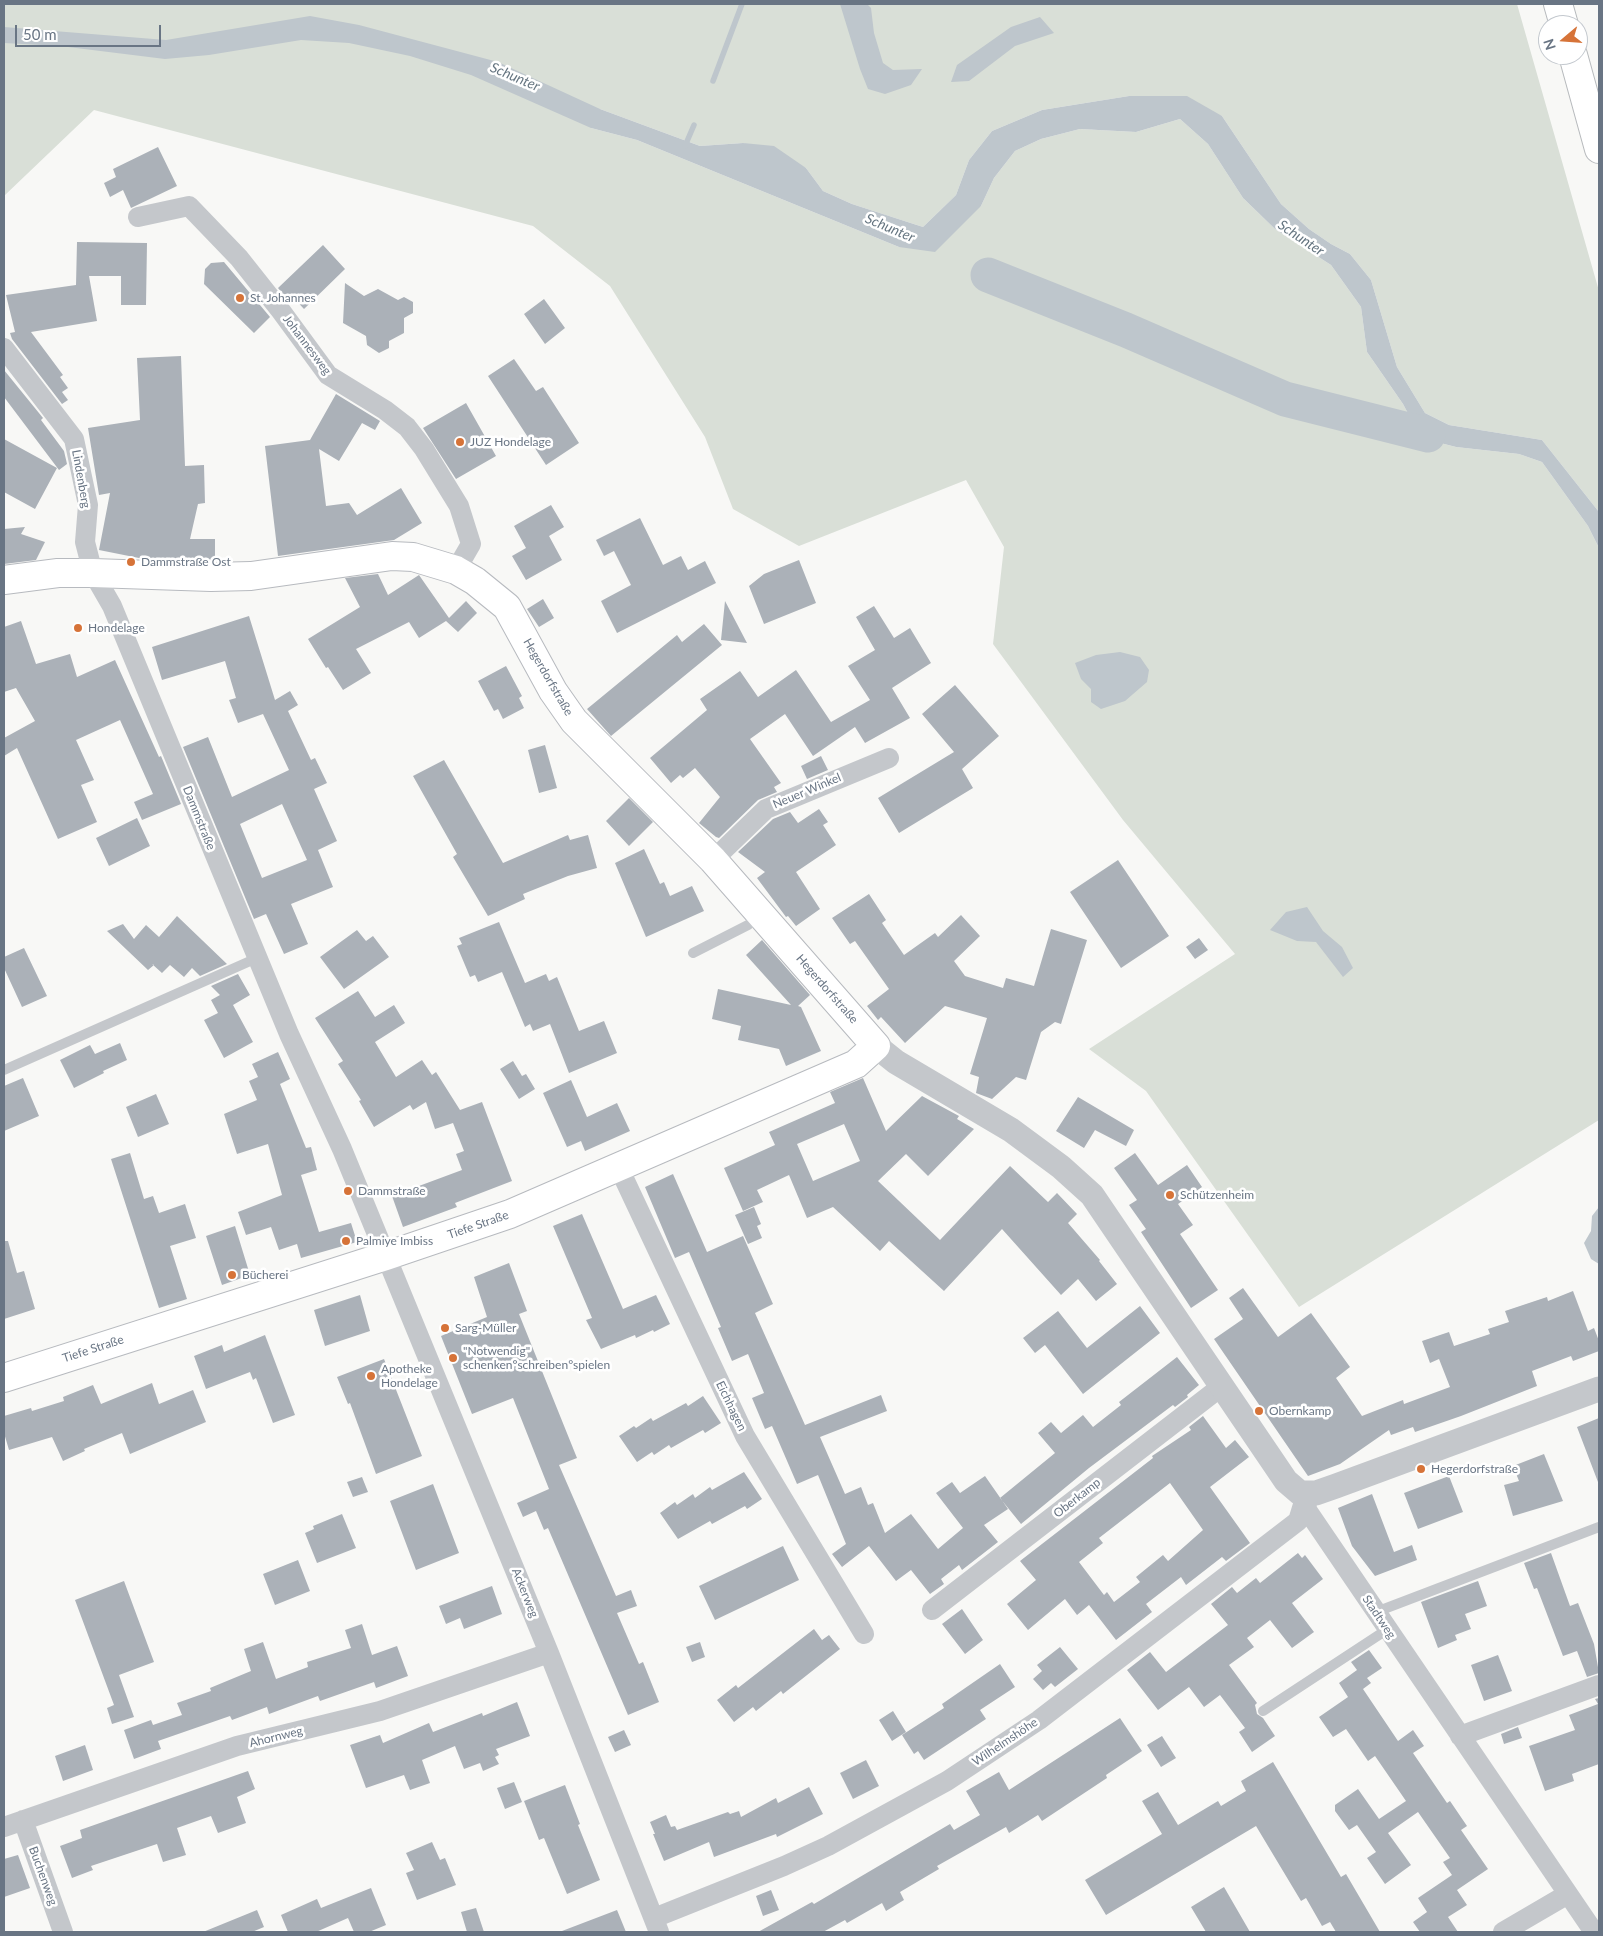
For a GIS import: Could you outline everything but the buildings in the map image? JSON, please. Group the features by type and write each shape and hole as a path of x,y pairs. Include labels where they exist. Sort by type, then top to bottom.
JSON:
{"main road":[{"path":"1576,65 1599,149"},
{"name":"Hegerdorfstraße","path":"4,580 58,573 211,577 251,576 392,556 413,557 456,570 475,581 507,607 553,691 574,721 713,860 876,1046"},
{"name":"Tiefe Straße","path":"5,1374 386,1256 510,1214 856,1064 876,1046"}],"street":[{"name":"Johannesweg","path":"138,217 189,206 239,258 328,375 385,410 407,427 424,449 459,506 471,544 456,570"},
{"name":"Lindenberg","path":"4,348 74,439 88,504 85,542 93,573"},
{"name":"Dammstraße","path":"93,573 112,606 288,1034 342,1149 386,1256"},
{"name":"Neuer Winkel","path":"713,860 766,808 889,758"},
{"name":"Hegerdorfstraße","path":"876,1046 896,1062 1011,1130 1062,1167 1092,1195 1286,1481 1295,1490 1306,1495"},
{"name":"Eichhagen","path":"619,1168 745,1436 864,1634"},
{"name":"Ackerweg","path":"386,1256 550,1653 656,1925"},
{"name":"Oberkamp","path":"932,1610 1222,1386"},
{"path":"1306,1495 1336,1486 1599,1389"},
{"name":"Stadtweg","path":"1306,1495 1307,1510 1594,1932"},
{"name":"Wilhelmshöhe","path":"656,1925 828,1846 947,1781 1039,1720 1298,1521 1306,1495"},
{"name":"Ahornweg","path":"4,1827 237,1746 380,1711 550,1653"},
{"path":"1460,1736 1599,1685"},
{"name":"Buchenweg","path":"23,1820 63,1932"},
{"path":"1503,1932 1568,1894"}],"lane":[{"path":"693,953 748,925 762,914"},
{"path":"4,1070 256,958"},
{"path":"1376,1612 1599,1527"},
{"path":"1263,1711 1388,1629"}],"shaded area":[{"path":"4,4 1517,4 1599,291 1599,512 1542,440 1449,425 1425,413 1397,367 1371,280 1350,254 1309,229 1281,204 1222,116 1129,96 1042,110 992,131 969,160 956,195 923,227 852,204 823,191 806,168 743,143 700,146 600,109 591,128 637,140 899,247 981,206 994,178 1015,151 1041,139 1080,129 1136,132 1180,119 1208,144 1243,198 1275,229 1331,265 1361,307 1367,352 1403,404 1421,438 1456,447 1519,454 1542,462 1588,526 1599,548 1599,1120 1299,1307 1146,1091 1089,1049 1235,954 1123,820 993,644 1004,547 966,480 799,546 733,509 705,437 610,286 533,226 94,110 4,196"}],"water":[{"path":"840,4 867,4 871,8 874,33 883,63 893,70 922,69 911,85 885,94 868,89"},
{"name":"Schunter","path":"310,16 359,25 498,62 600,109 700,146 743,143 774,146 806,168 823,191 852,204 923,227 956,195 969,160 992,131 1042,110 1129,96 1187,96 1222,116 1281,204 1309,229 1350,254 1371,280 1397,367 1425,413 1449,425 1542,440 1599,512 1599,548 1588,526 1542,462 1519,454 1456,447 1421,438 1403,404 1367,352 1361,307 1331,265 1275,229 1243,198 1208,144 1180,119 1136,132 1080,129 1041,139 1015,151 994,178 981,206 935,252 899,247 637,140 591,128 471,75 410,56 349,43 301,40 209,55 165,59 60,46 4,43 4,27 166,40"},
{"path":"1040,17 1054,33 1015,46 969,81 951,82 957,65 1011,27"},
{"path":"1120,652 1140,657 1149,670 1147,682 1125,701 1101,709 1091,702 1091,689 1081,679 1075,663 1096,655"},
{"path":"1307,907 1323,931 1342,947 1353,968 1343,977 1316,942 1297,941 1270,930 1286,912"},
{"path":"1599,1207 1599,1264 1591,1259 1584,1243 1591,1231 1592,1216"}],"waterway":[{"path":"713,81 742,4"},
{"path":"685,146 694,125"},
{"path":"988,275 1126,330 1285,399 1428,435"}],"place":[{"name":"St. Johannes","path":"240,298"},
{"name":"JUZ Hondelage","path":"460,442"},
{"name":"Dammstraße Ost","path":"131,562"},
{"name":"Hondelage","path":"78,628"},
{"name":"Dammstraße","path":"348,1191"},
{"name":"Schützenheim","path":"1170,1195"},
{"name":"Palmiye Imbiss","path":"346,1241"},
{"name":"Bücherei","path":"232,1275"},
{"name":"Sarg-Müller","path":"445,1328"},
{"name":"\"Notwendig\" schenken°schreiben°spielen","path":"453,1358"},
{"name":"Apotheke Hondelage","path":"371,1376"},
{"name":"Obernkamp","path":"1259,1411"},
{"name":"Hegerdorfstraße","path":"1421,1469"}]}
